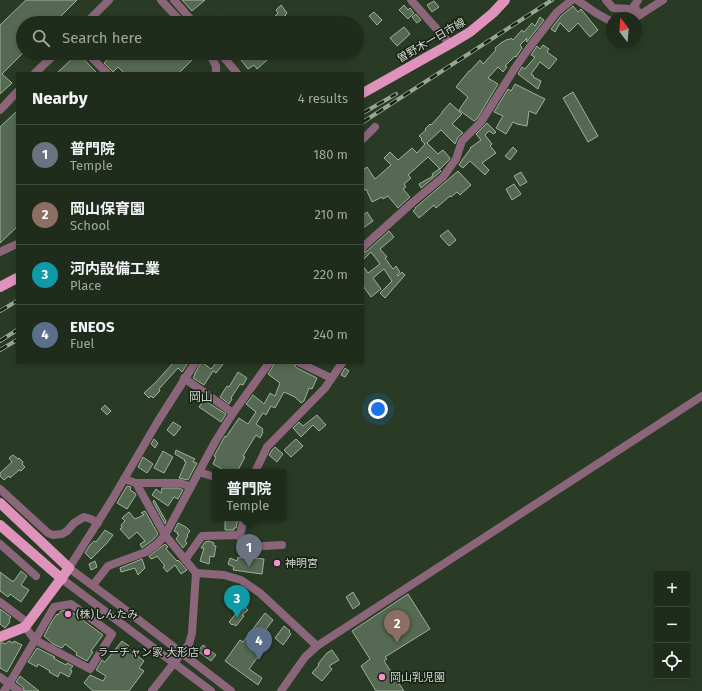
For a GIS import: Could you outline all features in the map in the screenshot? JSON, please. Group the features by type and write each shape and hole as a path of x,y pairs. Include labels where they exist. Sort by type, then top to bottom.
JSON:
{"main road":[{"name":"曽野木一日市線","path":"364,92 470,32 493,13 505,0"},
{"path":"0,287 16,279"},
{"path":"0,503 70,568 27,625 0,637"},
{"path":"0,525 62,579"}],"street":[{"path":"93,16 110,0"},
{"path":"161,0 176,16"},
{"path":"174,0 188,16"},
{"path":"411,0 450,44"},
{"path":"364,246 443,177 456,159 462,141 481,122 529,48 557,12 572,0"},
{"path":"577,0 606,19"},
{"path":"606,0 613,8 629,9 632,12"},
{"path":"636,12 634,6 638,0"},
{"path":"642,14 663,0"},
{"path":"36,72 49,60"},
{"path":"94,60 106,72"},
{"path":"213,60 216,66 216,72"},
{"path":"226,60 236,72"},
{"path":"0,110 16,93"},
{"path":"364,138 375,127"},
{"path":"0,252 16,244"},
{"path":"194,364 184,378 70,568 231,691"},
{"path":"93,586 108,566 146,552 158,543 165,535 215,442 233,413 268,364"},
{"path":"302,364 331,378"},
{"path":"256,469 267,447 325,388 341,364"},
{"path":"184,378 233,413"},
{"path":"281,691 305,657 317,646 702,396"},
{"path":"199,472 212,476"},
{"path":"124,479 136,483 180,483 191,487"},
{"path":"136,483 165,535 196,573 192,632 188,644 152,691"},
{"path":"0,489 48,533 53,535 62,534 68,531 74,523 84,517 98,523"},
{"path":"243,521 240,535 242,547 282,545"},
{"path":"185,560 202,536 240,535"},
{"path":"0,544 36,576"},
{"path":"196,573 224,575 241,580 260,593 317,646"},
{"path":"62,579 173,664 211,691"},
{"path":"0,602 27,625 35,640 90,669 112,634 71,604 54,607 35,640 9,684 4,691"},
{"path":"0,677 19,691"}],"building":[{"path":"26,0 77,0 61,16 16,16 16,60 2,74 12,83 0,94 0,25"},
{"path":"182,0 205,0 192,11"},
{"path":"434,1 439,7 432,12 427,5"},
{"path":"281,5 287,13 285,15 286,16 275,16 278,13 276,10"},
{"path":"404,5 408,10 410,8 414,13 408,19 399,10"},
{"path":"573,6 578,12 581,9 598,30 590,37 578,23 569,32 560,23 555,32 551,29 561,16"},
{"path":"374,12 382,20 377,25 369,16"},
{"path":"416,14 421,20 417,23 412,17"},
{"path":"540,17 544,20 527,42 527,38 520,45 522,48 516,57 515,56 505,66 507,67 503,72 498,67 488,78 498,84 477,119 474,121 459,110 468,97 456,87 469,71 480,60 483,64 496,50 495,48 501,43 511,38 513,40 522,30 524,32 532,23 535,26"},
{"path":"404,27 410,34 397,46 390,38"},
{"path":"543,45 549,49 547,52 557,59 549,69 540,62 531,74 534,76 533,77 541,81 538,89 518,74 522,67 525,69 535,57 531,55 537,46 540,49"},
{"path":"71,60 85,60 96,72 58,72"},
{"path":"107,60 192,60 180,72 123,72 118,67 113,72 104,63"},
{"path":"241,60 267,60 257,69 254,65 248,69"},
{"path":"515,84 545,99 536,114 529,111 527,126 513,122 506,134 496,128 503,116 494,112 508,89 511,91"},
{"path":"573,92 598,136 588,142 563,98"},
{"path":"450,103 462,114 452,124 463,133 458,137 455,144 441,130 427,143 438,154 443,150 450,158 449,160 440,169 428,157 408,175 411,178 404,184 406,187 403,189 410,197 398,208 388,196 372,202 366,189 364,190 364,169 367,167 375,179 391,165 384,158 390,152 398,160 412,148 417,153 425,144 419,136"},
{"path":"16,112 16,228 0,243 0,127"},
{"path":"487,123 496,132 494,134 489,131 485,135 492,144 490,146 496,153 482,163 489,170 485,175 470,161 463,168 459,165 470,148 481,140 476,134"},
{"path":"513,147 517,151 510,160 505,156"},
{"path":"439,169 441,171 421,188 419,184 433,176 432,174"},
{"path":"458,171 471,185 460,195 457,192 451,197 450,196 436,208 434,205 419,218 413,211 415,208"},
{"path":"521,172 527,182 520,186 514,176"},
{"path":"514,184 521,194 512,200 506,189"},
{"path":"367,212 373,221 364,227 364,214"},
{"path":"448,230 456,240 449,246 440,236"},
{"path":"389,231 394,237 380,249 387,257 385,258 393,269 396,266 400,272 397,275 398,276 402,272 405,275 385,298 380,293 392,281 384,269 373,278 381,289 371,297 364,287 364,267 368,273 380,264 371,252 364,259 364,252 367,251"},
{"path":"172,364 187,364 182,372 178,368 159,389 160,391 153,398 151,396 149,398 144,393"},
{"path":"200,364 204,364 211,369 215,364 223,364 216,373 213,371 204,385 193,378"},
{"path":"274,364 295,364 297,368 317,378 312,389 309,388 304,401 301,403 295,397 284,392 275,408 271,406 266,415 263,413 256,424 263,429 263,432 260,438 256,435 243,456 245,457 239,469 222,469 213,464 216,457 214,456 225,436 226,437 239,418 248,424 256,412 246,404 253,395 264,404 270,393 275,396 280,383 268,374"},
{"path":"345,368 349,371 345,377 341,375"},
{"path":"238,372 247,378 243,385 240,384 229,404 220,397 227,386 229,387"},
{"path":"204,400 226,414 221,422 199,407"},
{"path":"105,405 111,411 107,415 101,409"},
{"path":"317,415 326,425 319,431 313,425 301,437 293,428 299,422 303,426"},
{"path":"173,422 181,427 174,436 167,430"},
{"path":"154,439 158,443 155,448 151,444"},
{"path":"296,439 303,446 291,457 284,450"},
{"path":"275,447 283,454 277,462 269,455"},
{"path":"176,450 195,459 193,462 197,463 188,480 179,478 186,462 175,454"},
{"path":"163,451 173,457 164,473 154,468"},
{"path":"13,455 23,462 22,464 25,467 10,478 9,476 4,480 0,476 0,473 12,462 9,458"},
{"path":"143,457 153,464 147,473 138,467"},
{"path":"127,486 131,487 130,490 136,495 127,509 117,503"},
{"path":"162,488 179,488 183,490 178,499 174,497 168,506 152,495 156,489 161,493"},
{"path":"154,500 166,521 165,524 153,502"},
{"path":"145,511 158,534 142,548 140,544 145,541 137,532 129,539 120,529 122,527 121,525 125,521 122,518 129,512 135,519 144,515 141,513"},
{"path":"225,521 237,521 234,530 225,530"},
{"path":"178,523 190,531 185,541 187,543 183,548 176,539 179,535 177,534 178,533 174,531"},
{"path":"105,530 113,535 91,559 85,553 90,545 94,541 96,542"},
{"path":"209,541 214,543 213,545 216,546 214,557 210,556 209,564 200,561 204,548 201,548 205,542"},
{"path":"165,544 168,547 166,549 187,570 181,574 175,565 167,572 163,567 165,566 157,556 151,559 149,556"},
{"path":"238,557 264,559 262,574 233,570 234,567 228,564 230,558 237,561"},
{"path":"142,559 145,568 138,575 135,568 121,572 120,568"},
{"path":"95,561 97,567 91,570 89,564"},
{"path":"21,571 27,576 21,585 29,590 21,602 10,594 8,597 0,591 0,572 14,581"},
{"path":"353,592 360,604 353,609 346,597"},
{"path":"408,594 430,629 385,657 387,659 384,661 404,691 376,691 361,666 370,659 352,631"},
{"path":"243,605 248,610 242,615 244,616 236,626 233,624 232,625 229,622"},
{"path":"0,609 11,617 9,620 10,622 5,628 0,624"},
{"path":"69,610 103,635 91,651 93,652 87,661 76,655 77,653 65,644 62,648 53,644 44,636 57,614 58,615 61,611"},
{"path":"265,613 273,620 252,648 260,654 249,669 262,678 258,685 225,661 240,640 243,642"},
{"path":"284,626 290,631 289,632 291,634 283,645 275,638"},
{"path":"9,641 13,643 14,641 22,645 7,672 0,668 0,643 5,644"},
{"path":"122,641 129,646 127,648 144,661 139,668 144,671 129,691 93,691 84,683 90,675 103,681 106,676 96,670 102,660 105,662"},
{"path":"203,645 216,655 211,661 198,651"},
{"path":"37,648 55,657 53,658 66,665 67,663 73,666 70,670 72,671 69,677 60,672 58,677 38,664 37,667 28,662"},
{"path":"332,650 339,660 329,666 332,669 322,681 312,673 327,653"},
{"path":"20,676 39,691 24,691 23,687 16,682"}],"railway":[{"path":"364,121 552,0"},
{"path":"364,112 396,94"},
{"path":"0,311 16,302"},
{"path":"0,341 16,331"},
{"path":"0,350 16,341"}],"place":[{"name":"神明宮","path":"277,563"},
{"name":"普門院","path":"249,567"},
{"name":"(株)しんたみ","path":"68,614"},
{"name":"河内設備工業","path":"237,618"},
{"name":"岡山保育園","path":"397,643"},
{"name":"ラーチャン家 大形店","path":"207,652"},
{"name":"ENEOS","path":"259,660"},
{"name":"岡山乳児園","path":"382,677"}],"district":[{"name":"岡山","path":"201,397"}]}
